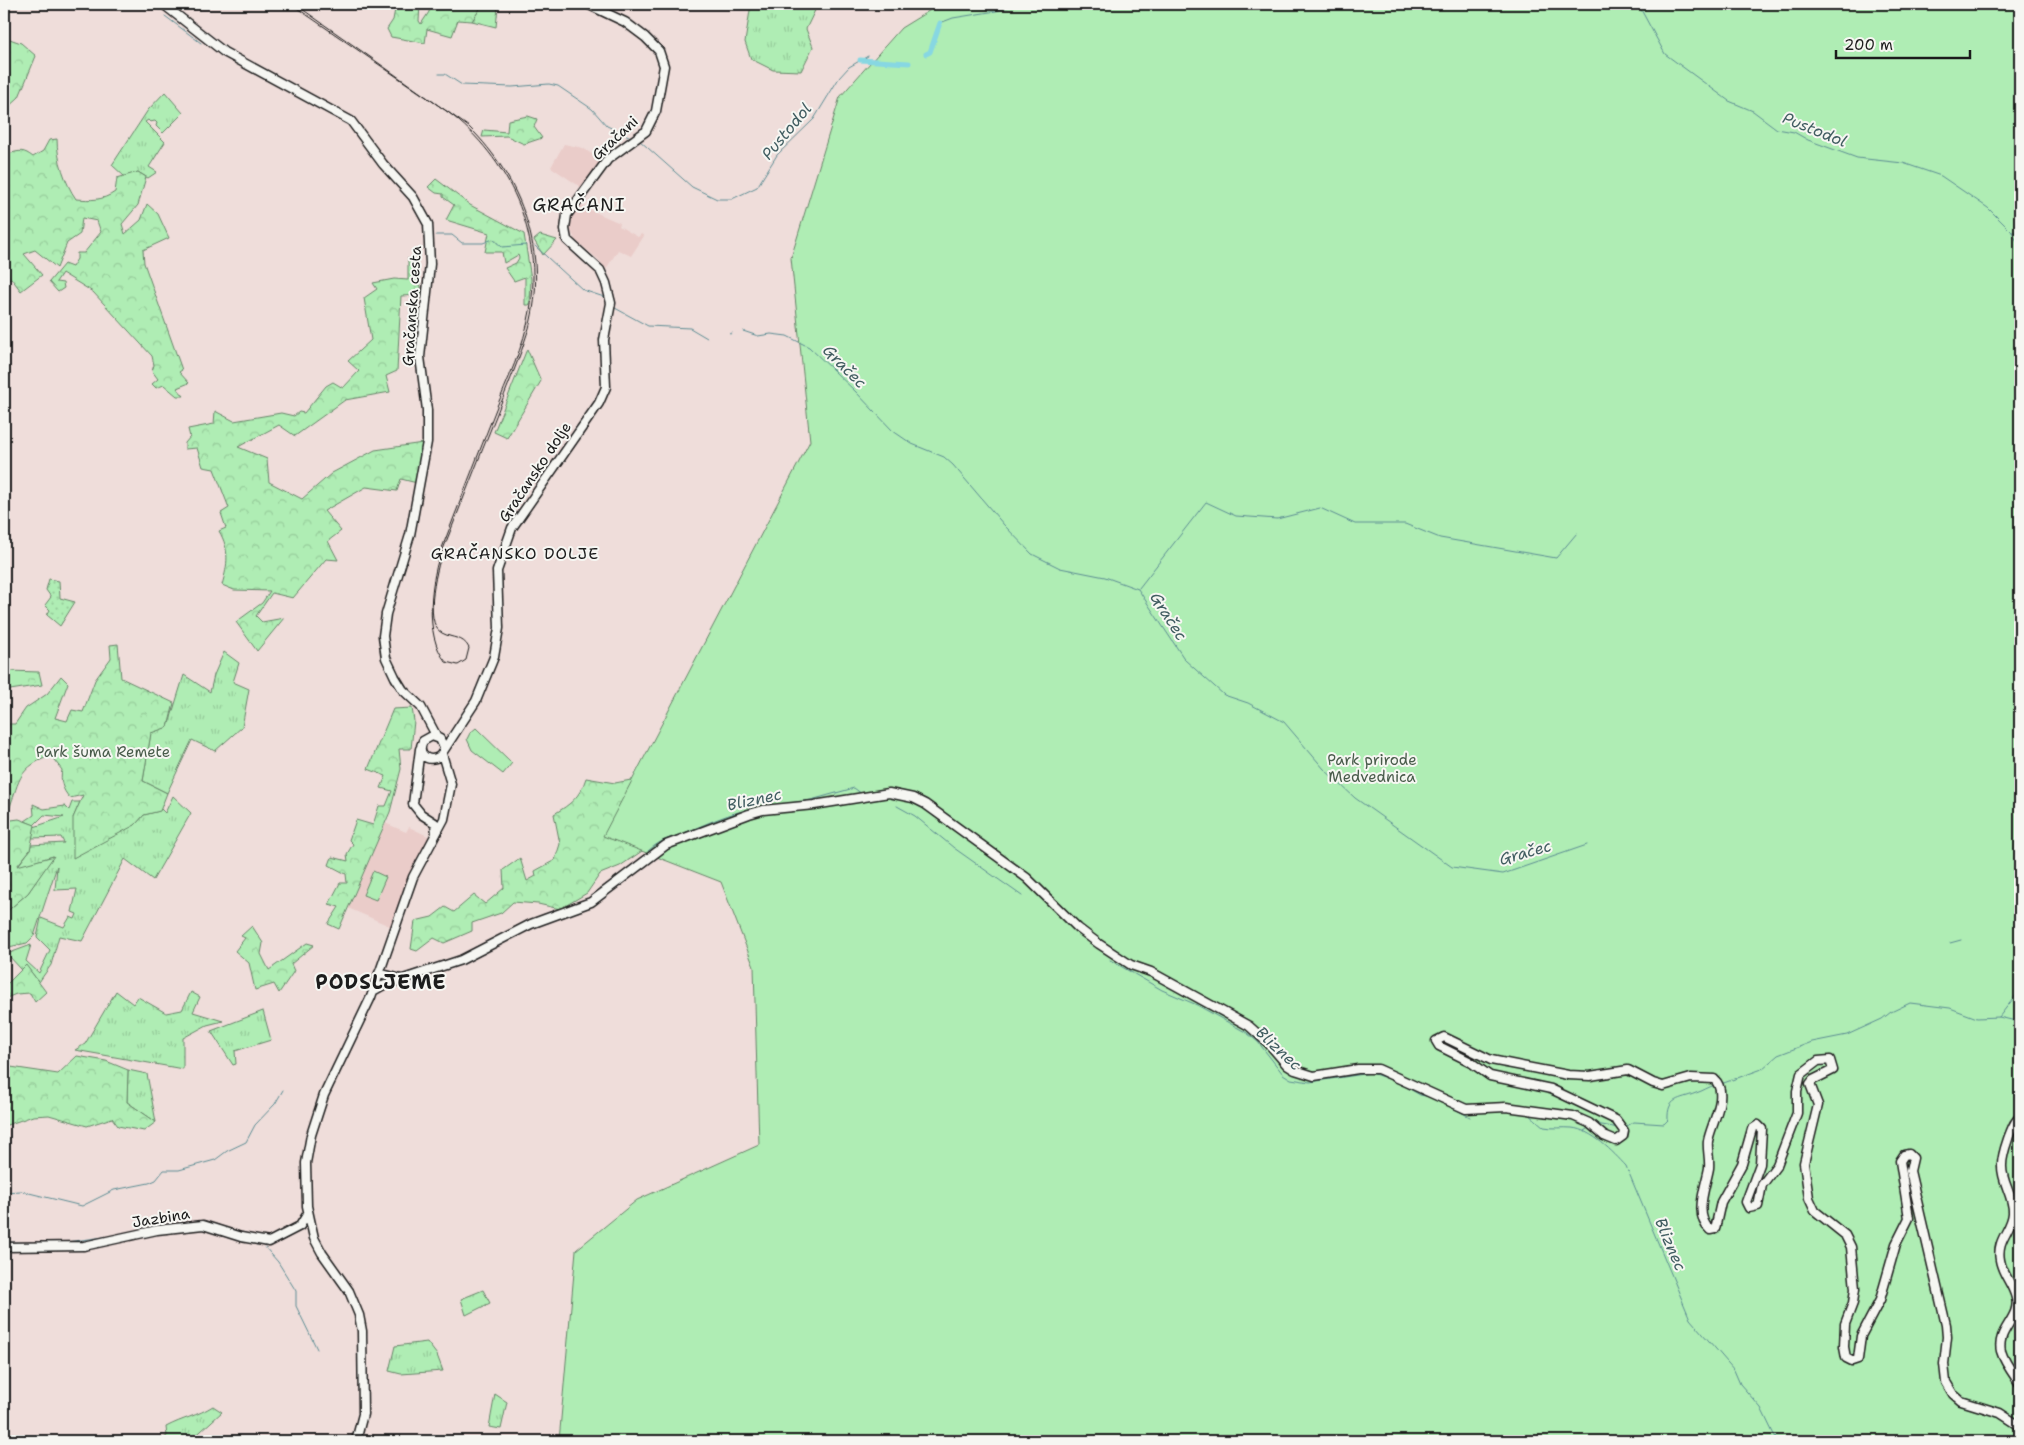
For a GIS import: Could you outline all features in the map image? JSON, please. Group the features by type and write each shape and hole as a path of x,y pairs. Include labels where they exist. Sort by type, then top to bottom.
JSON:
{"main road":[{"name":"Gračanska cesta","path":"163,4 224,52 351,121 383,164 413,197 428,224 430,264 420,357 427,412 427,442 410,535 386,614 383,636 386,658 395,677 403,690 421,707 427,722 438,738"},
{"name":"Gračani","path":"587,4 635,29 659,51 664,61 664,77 656,111 649,127 644,134 608,159 567,215 565,229 567,240 594,262 602,273 608,288 612,309"},
{"name":"Gračansko dolje","path":"443,751 476,701 496,651 499,628 496,577 498,563 508,537 523,512 604,395 606,383 604,333 612,309"},
{"path":"427,722 420,749 413,804 421,814 433,821 438,822 444,819"},
{"path":"424,739 448,739 454,735"},
{"path":"356,1441 363,1414 362,1331 359,1315 353,1297 322,1253 312,1230 308,1213 305,1181 311,1136 324,1094 373,991 413,877 444,819 451,784 438,738"},
{"path":"420,749 422,755 429,759 436,759 443,751"},
{"path":"373,991 405,978 461,960 531,924 591,902 655,852 674,842 763,810 814,805 889,793 913,798 925,804 1027,878 1078,928 1105,948 1131,965 1151,972 1249,1026 1269,1044 1287,1065 1295,1070 1314,1076 1358,1069 1378,1069 1466,1109 1506,1107 1573,1116 1593,1125 1604,1136 1614,1141 1623,1136 1623,1127 1608,1116 1551,1089 1490,1076 1469,1061 1439,1046 1436,1041 1444,1037 1491,1060 1568,1075 1590,1076 1628,1070 1658,1086 1691,1078 1709,1078 1718,1084 1720,1098 1709,1138 1709,1169 1702,1200 1707,1228 1710,1230 1715,1229 1717,1225 1720,1202 1742,1164 1752,1130 1758,1125 1762,1129 1762,1153 1746,1202 1750,1208 1758,1206 1762,1184 1778,1165 1797,1113 1797,1091 1801,1074 1818,1060 1830,1060 1833,1070 1813,1080 1810,1084 1818,1105 1804,1163 1807,1190 1812,1206 1845,1235 1851,1247 1855,1289 1853,1303 1845,1324 1844,1347 1846,1358 1852,1362 1858,1359 1861,1336 1880,1300 1896,1244 1909,1218 1900,1161 1904,1154 1909,1154 1913,1158 1910,1171 1947,1332 1944,1364 1946,1382 1953,1394 1961,1401 2000,1414 2020,1426"},
{"path":"433,821 437,828 436,836"},
{"path":"379,973 405,978"},
{"path":"2020,1117 2013,1125 2003,1157 2002,1172 2012,1200 2013,1216 2001,1241 1999,1254 2000,1262 2015,1294 2017,1304 2014,1316 2001,1338 2002,1351 2020,1384"},
{"path":"308,1213 300,1226 312,1230"},
{"name":"Jazbina","path":"4,1247 84,1246 157,1230 203,1225 260,1242 269,1242 300,1226"}],"shaded area":[{"path":"564,144 583,148 602,161 582,188 551,167"},
{"path":"579,205 620,223 619,226 638,237 641,234 644,236 631,256 618,250 606,269 598,259 575,240 570,228 573,213"},
{"path":"385,823 406,832 409,827 432,838 392,927 348,908"}],"green space":[{"path":"396,4 420,4 419,21 421,24 429,12 430,4 483,4 472,21 458,20 452,36 427,29 425,43 391,37 387,29 393,20"},
{"path":"483,4 498,7 496,27 472,21"},
{"path":"751,4 818,4 806,29 813,47 801,71 773,70 751,59 745,42"},
{"name":"Park prirode Medvednica","path":"940,4 2020,4 2020,1441 559,1441 576,1250 637,1200 759,1145 754,967 721,882 603,836 810,441 791,258 840,97 901,28"},
{"path":"4,37 21,43 36,56 19,97 4,111"},
{"path":"165,92 183,113 163,133 156,126 157,123 155,121 150,122 148,120 145,122 165,142 149,167 157,172 148,178 138,172 125,177 112,165 148,110"},
{"path":"528,116 537,119 534,127 542,138 524,144 507,136 482,137 484,130 507,132 508,120"},
{"path":"4,120 9,154 22,151 33,157 43,151 49,140 57,139 58,155 62,170 68,186 76,199 96,199 110,195 115,192 117,178 138,172 146,177 138,205 122,224 125,234 141,220 147,204 158,214 169,238 143,250 144,263 182,370 179,372 189,383 177,388 184,396 177,396 164,385 156,388 152,384 158,379 152,371 154,365 152,356 93,292 62,273 56,282 63,283 64,288 58,292 49,282 64,264 72,267 77,259 77,253 84,253 101,232 97,221 82,218 80,234 67,243 57,268 35,250 24,254 42,275 21,291 11,278 4,280 4,244 10,238 4,233"},
{"path":"436,179 470,205 524,234 531,279 530,305 525,305 525,277 514,281 505,268 516,263 519,258 518,255 504,263 502,252 485,252 489,233 446,220 454,205 443,197 443,194 436,193 428,187"},
{"path":"540,235 557,240 543,255 534,240"},
{"path":"408,258 419,274 422,295 401,296 397,371 386,376 390,392 345,400 295,436 279,425 238,447 267,459 269,482 302,499 332,473 375,450 423,443 417,483 401,479 397,491 366,487 324,511 341,531 328,541 338,560 326,559 293,598 272,593 256,616 262,622 284,618 257,651 236,622 262,603 270,591 234,590 222,585 227,557 225,544 219,531 226,528 221,513 229,508 214,469 203,467 197,448 185,449 185,443 190,437 188,429 214,424 215,411 234,421 281,413 294,416 299,412 304,413 326,386 333,382 343,388 359,371 348,361 371,340 364,298 377,289 373,283 394,279 408,280"},
{"path":"527,349 541,381 507,438 494,432"},
{"path":"49,579 59,581 60,598 75,602 60,626 47,615 50,610 45,605 51,597 46,590"},
{"name":"Park šuma Remete","path":"118,644 121,678 174,703 168,727 151,733 143,781 167,793 160,811 144,815 135,825 73,858 73,818 83,795 70,798 67,795 62,785 62,770 51,756 38,761 23,774 4,820 4,724 15,724 26,708 47,694 61,676 68,683 55,718 67,721 72,710 83,712 95,680 111,658 110,645"},
{"path":"4,651 7,651 9,671 39,672 42,685 10,690 4,708"},
{"path":"224,652 239,663 233,682 249,689 242,727 215,751 192,740 167,793 143,781 151,732 168,727 184,675 210,692 214,675"},
{"path":"412,708 414,721 411,749 399,749 401,769 390,812 339,929 328,924 339,907 329,904 340,883 347,883 346,874 329,865 332,857 348,861 347,854 353,844 349,840 356,820 373,825 379,806 386,806 392,791 381,788 386,776 368,769 393,709"},
{"path":"476,728 512,763 503,774 472,750 467,739"},
{"path":"647,777 645,849 620,866 600,874 587,893 560,909 538,904 513,902 501,913 472,923 472,931 444,943 434,938 417,951 411,949 415,921 432,917 445,907 454,912 474,895 485,904 504,888 503,870 520,858 527,881 536,876 535,871 555,860 560,844 554,814 574,799 581,790 586,778 615,783"},
{"path":"173,796 191,813 153,880 125,859 82,941 59,936 51,965 39,982 26,966 22,970 7,954 31,945 26,961 39,973 50,950 37,937 41,918 64,927 70,917 75,919 77,914 72,912 77,889 55,890 57,866 34,936 27,943 4,948 4,914 28,893 53,856 17,867 30,850 31,845 64,843 61,837 32,838 34,827 64,817 44,815 34,825 25,821 34,815 33,804 44,809 65,806 69,810 72,802 80,802 73,818 135,825 144,815 161,809 165,813"},
{"path":"19,819 35,825 30,850 17,866 54,856 28,893 4,914 4,821"},
{"path":"373,871 386,877 376,900 363,895"},
{"path":"252,926 263,943 261,954 269,970 307,943 314,945 291,964 294,971 279,993 274,984 255,990 249,963 235,951 245,938 241,936"},
{"path":"26,965 46,992 35,1002 30,993 16,994 4,999 4,987"},
{"path":"116,991 133,1004 138,997 166,1013 182,1010 191,992 200,997 193,1012 223,1021 207,1025 183,1038 183,1069 75,1050 85,1044"},
{"path":"263,1011 271,1040 235,1051 236,1064 233,1065 211,1031"},
{"path":"77,1056 106,1061 128,1070 127,1102 156,1122 144,1131 118,1126 112,1118 87,1126 49,1115 33,1116 4,1126 4,1066 58,1074"},
{"path":"128,1070 147,1074 156,1122 127,1102"},
{"path":"483,1290 490,1303 466,1315 461,1299"},
{"path":"427,1342 437,1355 443,1371 401,1374 389,1371 395,1346"},
{"path":"495,1394 507,1402 501,1429 489,1427"},
{"path":"213,1406 222,1412 190,1441 158,1441 167,1436 166,1427"}],"waterway":[{"name":"Gračec","path":"154,4 159,10"},
{"name":"Pustodol","path":"940,23 953,18 996,11 1017,4"},
{"name":"Pustodol","path":"1638,4 1665,54 1729,101 1753,111 1777,129 1794,132 1808,140 1857,158 1903,163 1941,176 1988,208 2012,232 2020,247"},
{"name":"Gračec","path":"165,16 201,43"},
{"path":"926,54 930,52 940,23"},
{"name":"Pustodol","path":"639,140 692,187 717,199 732,199 757,187 777,155 814,119 839,78 849,67 868,56"},
{"path":"860,60 909,63"},
{"name":"Pustodol","path":"439,74 445,74 462,85 512,87 549,84 558,86 592,109 607,126 631,137"},
{"path":"2012,232 2020,232"},
{"name":"Gračec","path":"436,235 452,235 462,243 483,243 493,239 502,247 526,245"},
{"name":"Gračec","path":"535,246 583,290 607,298"},
{"name":"Gračec","path":"615,308 648,326 690,328 707,338"},
{"name":"Gračec","path":"743,331 758,336 771,334 787,336 809,347 893,431 912,444 944,457 953,465 1004,525 1032,554 1060,568 1105,577 1138,589 1185,660 1224,695 1248,703 1284,722 1324,769 1355,798 1452,867 1503,874 1587,845"},
{"path":"1139,588 1206,502 1236,516 1277,519 1320,508 1355,524 1405,524 1440,538 1556,558 1577,533"},
{"name":"Bliznec","path":"783,804 811,800 854,788 862,794"},
{"name":"Bliznec","path":"897,806 915,816 954,848 1022,896"},
{"name":"Bliznec","path":"648,851 668,839 728,815 752,809"},
{"path":"1950,943 1961,940"},
{"name":"Bliznec","path":"1110,960 1162,990 1197,1005 1247,1033 1258,1042 1283,1074 1291,1079 1310,1082 1371,1073 1398,1082 1420,1095 1431,1097 1470,1117"},
{"path":"1999,1017 2020,990"},
{"path":"1721,1084 1762,1069 1778,1055 1812,1042 1847,1035 1882,1019 1891,1012 1910,1003 1950,1008 1977,1018 1999,1017 2020,1022"},
{"path":"1625,1127 1634,1122 1664,1124 1668,1120 1670,1107 1675,1100 1715,1085"},
{"name":"Bliznec","path":"4,1192 21,1191 82,1206 114,1190 156,1180 164,1170 179,1170 215,1160 227,1151 246,1142 255,1125 275,1104 283,1090"},
{"name":"Bliznec","path":"1506,1112 1511,1111"},
{"name":"Bliznec","path":"1529,1114 1544,1127 1572,1128 1587,1133 1602,1143 1626,1166 1690,1319 1734,1370 1740,1384 1761,1408 1777,1441"},
{"path":"1596,1124 1619,1128"},
{"name":"Bliznec","path":"1584,1131 1590,1127"},
{"path":"162,1226 193,1222"},
{"path":"207,1222 232,1230"},
{"path":"143,1229 151,1228"},
{"path":"59,1243 112,1236"},
{"path":"4,1242 40,1243"},
{"path":"248,1242 257,1245"},
{"path":"264,1246 278,1262 296,1291 296,1306 317,1349"}],"tram line":[{"path":"291,4 448,112 470,131 489,152 504,175 517,200 526,226 532,254 533,282 530,311 524,338 442,548 432,590 431,606 434,637 439,651 446,662 458,665 466,660 469,648 464,641 446,635 436,627 432,606 435,579 444,547 529,328 536,273 533,246 517,194 504,170 469,127 295,4"}],"district":[{"name":"GRAČANI","path":"579,205"},
{"name":"GRAČANSKO DOLJE","path":"515,553"},
{"name":"PODSLJEME","path":"381,982"}]}
